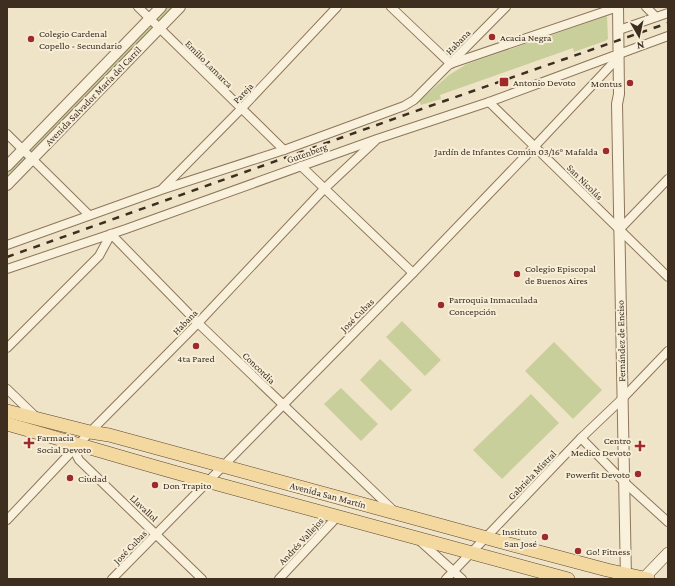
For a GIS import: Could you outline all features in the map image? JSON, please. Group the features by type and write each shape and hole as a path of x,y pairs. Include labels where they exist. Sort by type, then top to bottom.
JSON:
{"main road":[{"name":"Avenida San Martín","path":"7,411 90,432 109,435 486,537 626,577 645,579"},
{"name":"Avenida San Martín","path":"7,424 77,447 568,579"},
{"path":"645,579 668,553"}],"street":[{"name":"Emilio Lamarca","path":"138,7 241,110 284,150"},
{"name":"Avenida Salvador María del Carril","path":"7,166 161,7"},
{"name":"Avenida Salvador María del Carril","path":"7,185 180,7"},
{"name":"Pareja","path":"161,190 241,110 337,7"},
{"path":"391,7 450,64 614,8"},
{"name":"Habana","path":"425,89 506,7"},
{"path":"646,7 656,17"},
{"name":"Fernández de Enciso","path":"614,8 618,30 615,58"},
{"name":"Fernández de Enciso","path":"614,8 614,94 617,104 626,577"},
{"path":"618,30 668,13"},
{"name":"Gutenberg","path":"7,268 111,234 377,139 615,58 668,36"},
{"name":"José Cubas","path":"112,579 413,273 535,146 615,58"},
{"name":"Gutenberg","path":"7,245 161,190 284,150 397,110 410,104 425,89"},
{"name":"San Nicolás","path":"489,102 668,277"},
{"path":"7,134 89,215"},
{"name":"Habana","path":"7,520 324,189 377,139"},
{"path":"301,166 413,273"},
{"path":"619,230 668,179"},
{"path":"7,348 99,256 111,234"},
{"name":"Concordia","path":"111,234 198,322 396,513"},
{"name":"Gabriela Mistral","path":"446,579 581,438 622,399 668,351"},
{"path":"7,389 37,418"},
{"path":"581,438 624,482 668,522"},
{"name":"Llavallol","path":"77,447 79,460 202,579"},
{"name":"Andrés Vallejos","path":"279,579 337,517"},
{"path":"418,539 462,579"}],"green space":[{"path":"161,7 180,7 7,185 7,166"},
{"path":"607,16 608,39 605,41 574,52 573,48 440,95 441,99 421,105 419,101 449,75 467,64"},
{"path":"402,321 441,360 425,376 386,337"},
{"path":"554,342 602,390 573,419 525,371"},
{"path":"380,359 412,390 391,411 360,380"},
{"path":"341,388 378,424 361,441 324,404"},
{"path":"531,394 559,423 502,479 473,450"}],"railway":[{"path":"7,257 668,23"}],"place":[{"name":"Acacia Negra","path":"492,37"},
{"name":"Colegio Cardenal Copello - Secundario","path":"31,39"},
{"name":"Antonio Devoto","path":"504,82"},
{"name":"Montus","path":"630,83"},
{"name":"Jardín de Infantes Común 03/16° Mafalda","path":"606,151"},
{"name":"Colegio Episcopal de Buenos Aires","path":"517,274"},
{"name":"Parroquia Inmaculada Concepción","path":"441,305"},
{"name":"4ta Pared","path":"196,346"},
{"name":"Farmacia Social Devoto","path":"29,443"},
{"name":"Centro Medico Devoto","path":"640,446"},
{"name":"Powerfit Devoto","path":"638,474"},
{"name":"Ciudad","path":"70,478"},
{"name":"Don Trapito","path":"155,485"},
{"name":"Instituto San José","path":"545,537"},
{"name":"Go! Fitness","path":"578,551"}]}
